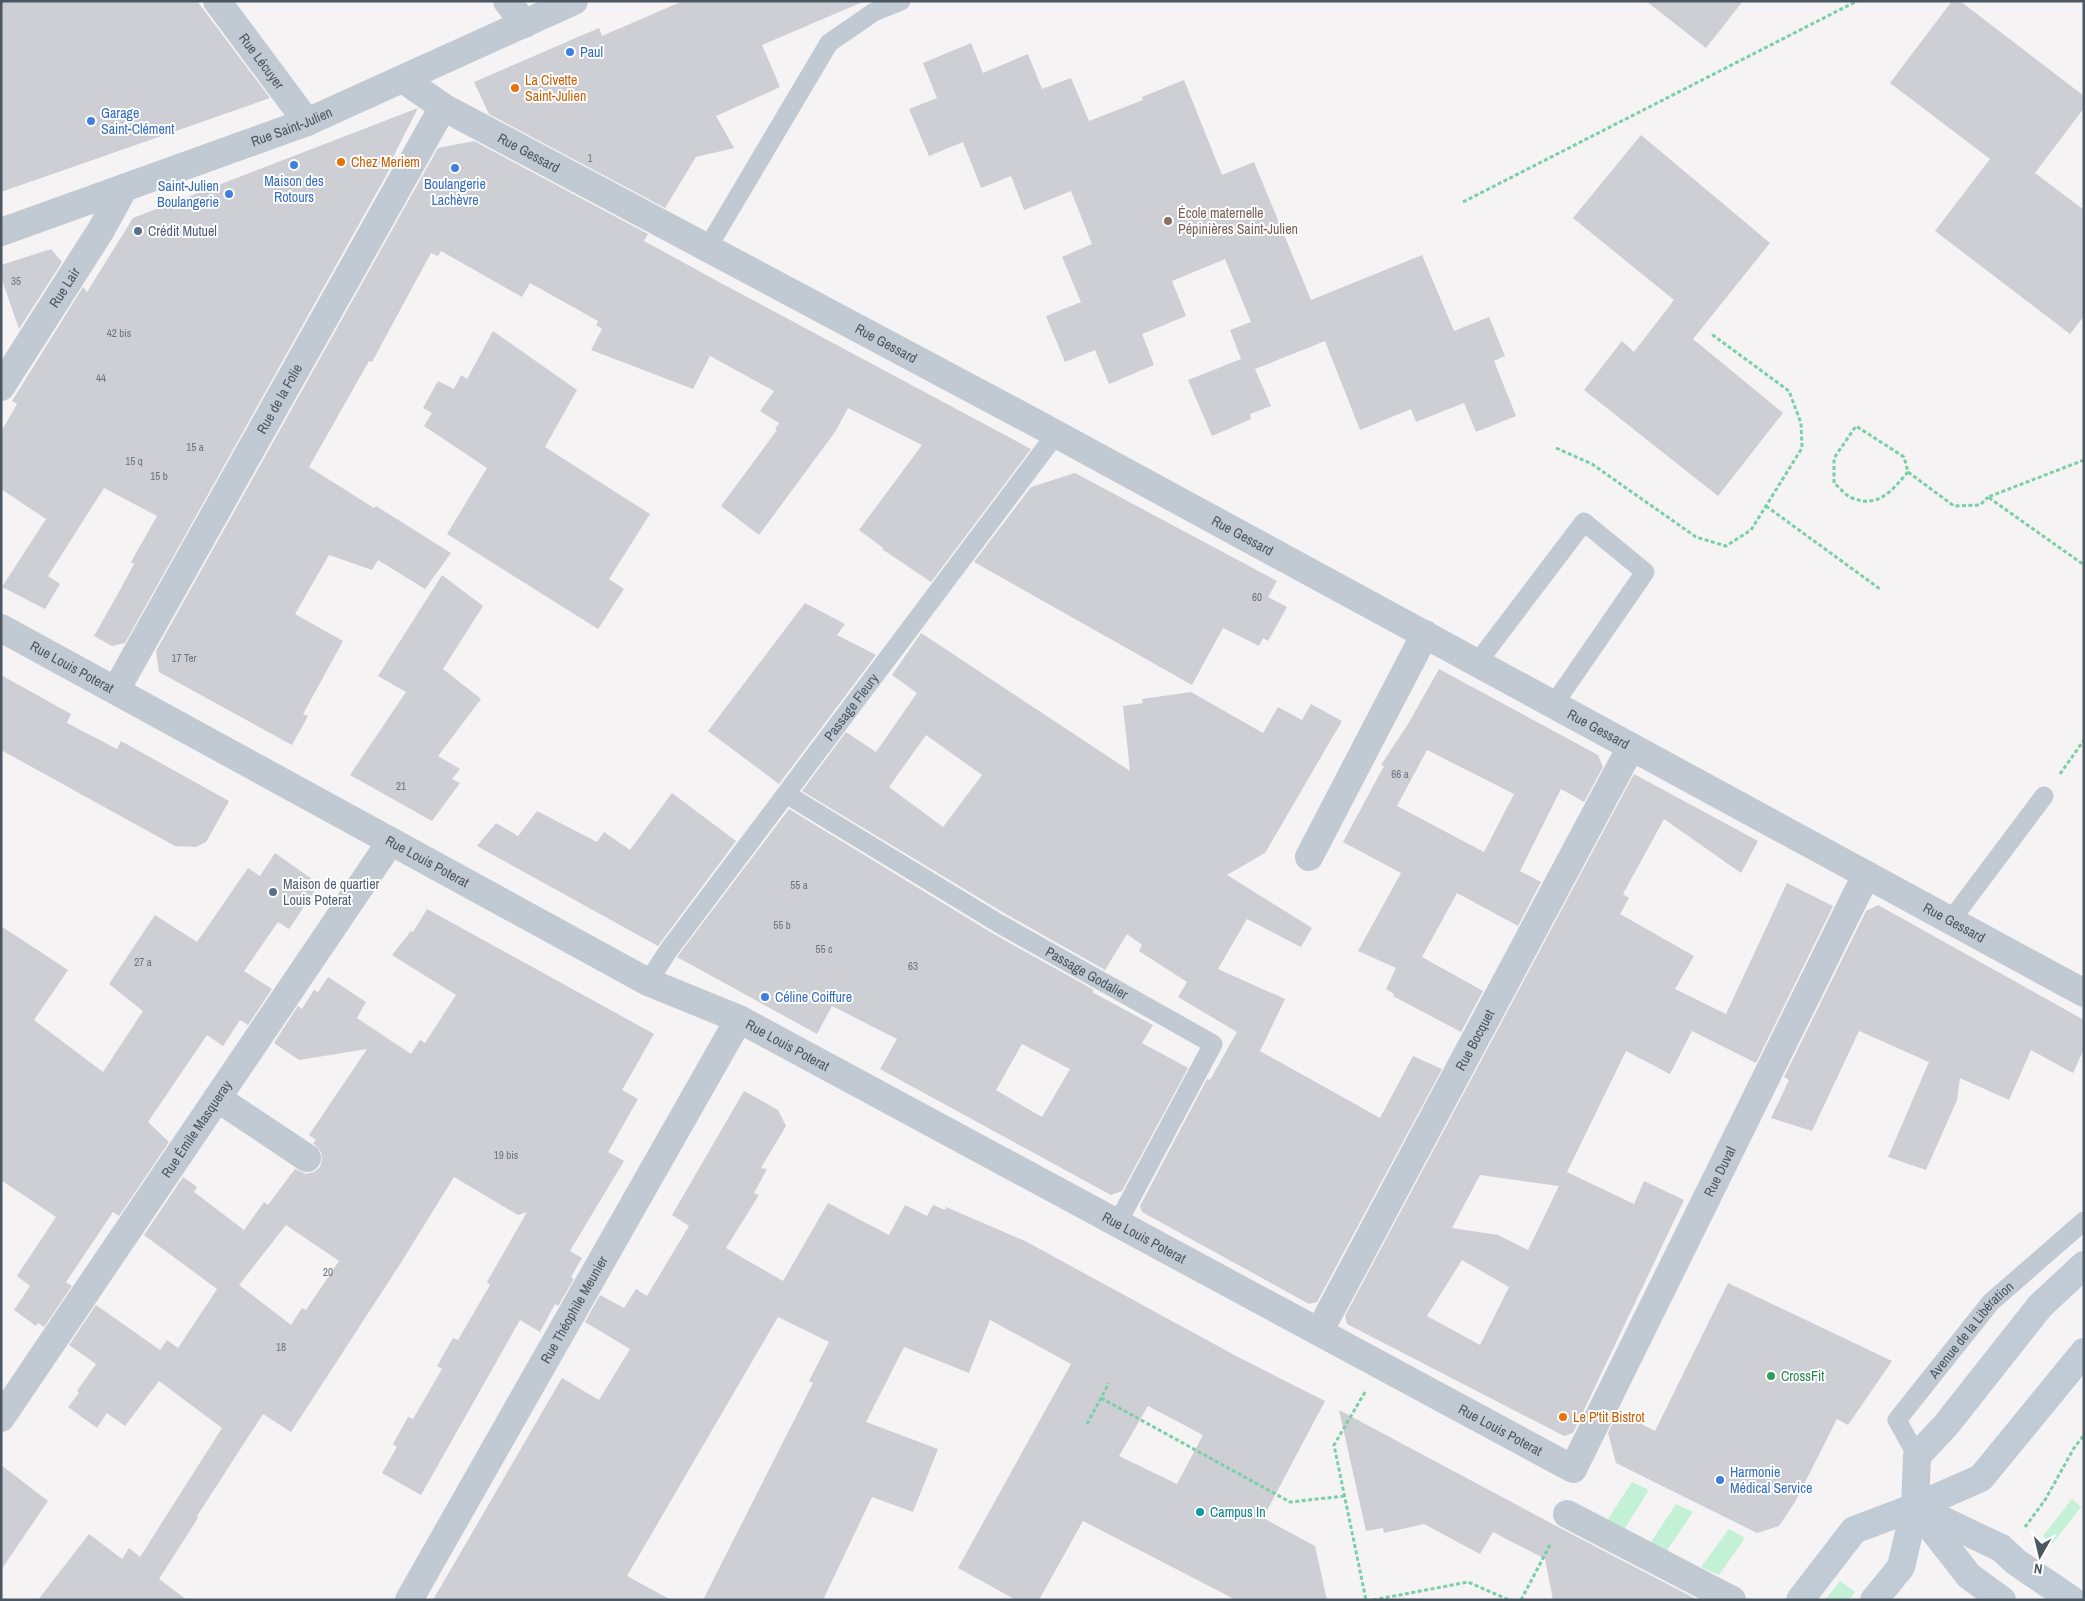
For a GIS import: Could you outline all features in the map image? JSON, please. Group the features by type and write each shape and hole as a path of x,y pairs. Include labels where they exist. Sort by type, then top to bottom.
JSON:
{"main road":[{"path":"1874,1600 1901,1567 1915,1507 1917,1456 1946,1425 2040,1306 2084,1265"},
{"path":"1800,1600 1854,1530 1915,1507 1981,1478 2084,1352"},
{"path":"1915,1507 1969,1576 2002,1600"},
{"path":"1915,1507 2001,1548 2016,1562 2072,1600"}],"street":[{"name":"Rue Lécuyer","path":"217,1 308,122"},
{"path":"507,1 525,24"},
{"name":"Rue Saint-Julien","path":"1,232 308,122 574,1"},
{"name":"Rue Gessard","path":"403,79 443,107 1056,434 2084,993"},
{"name":"Rue de la Folie","path":"116,690 443,107"},
{"name":"Rue Lair","path":"1,387 101,230 124,188"},
{"name":"Rue Louis Poterat","path":"1,628 648,982 739,1019 1573,1469"},
{"path":"1309,857 1425,634"},
{"name":"Rue Bocquet","path":"1319,1332 1631,747"},
{"name":"Rue Émile Masqueray","path":"1,1418 391,841"},
{"name":"Rue Duval","path":"1573,1469 1866,875"},
{"name":"Rue Théophile Meunier","path":"410,1600 739,1019"},
{"path":"217,1098 308,1158"},
{"path":"1567,1514 1732,1600"}],"lane":[{"path":"708,247 829,43 874,12 901,1"},
{"name":"Passage Fleury","path":"648,982 668,951 1056,434"},
{"path":"1477,663 1584,522 1645,572 1554,704"},
{"name":"Passage Godalier","path":"786,794 998,923 1213,1044 1117,1224"},
{"path":"1951,920 2044,796"},
{"name":"Avenue de la Libération","path":"1917,1456 1897,1420 1991,1302 2084,1221"}],"path":[{"path":"1463,202 1857,1"},
{"path":"1556,448 1592,464 1696,538 1726,546 1751,530 1802,448 1801,423 1790,391 1710,333"},
{"path":"1908,472 1884,498 1867,500 1852,498 1834,483 1834,458 1856,426 1904,457 1908,472 1954,506 1980,506 1988,497 2084,460"},
{"path":"1988,497 2084,564"},
{"path":"1766,506 1880,589"},
{"path":"2044,796 2084,740"},
{"path":"1366,1600 1334,1445 1381,1366"},
{"path":"1086,1424 1109,1383"},
{"path":"1101,1398 1290,1502 1345,1496"},
{"path":"2045,1500 2074,1448 2084,1436"},
{"path":"1372,1600 1468,1582 1509,1600"}],"green space":[{"path":"1632,1482 1649,1490 1623,1531 1606,1522"},
{"path":"2072,1499 2081,1507 2052,1544 2043,1536"},
{"path":"1676,1504 1693,1512 1666,1552 1649,1545"},
{"path":"1729,1529 1745,1538 1719,1575 1701,1567"},
{"path":"1840,1581 1855,1592 1849,1600 1825,1600"}],"building":[{"path":"1,1 197,1 270,98 1,192"},
{"path":"683,1 865,1 762,45 780,87 716,116 734,148 696,157 665,208 489,114 474,82 599,28 602,36"},
{"path":"1646,1 1743,1 1706,48"},
{"path":"1952,1 1960,1 2084,96 2084,108 2035,173 2084,210 2084,316 2070,334 1935,231 1990,159 1890,83"},
{"path":"971,43 983,73 1028,54 1042,89 1071,78 1089,121 1143,100 1142,97 1184,80 1222,175 1254,162 1311,300 1422,255 1454,331 1489,317 1505,356 1494,361 1516,416 1476,432 1464,403 1416,422 1411,409 1360,430 1325,341 1255,369 1271,406 1250,414 1251,419 1212,436 1188,380 1241,359 1230,330 1251,322 1225,259 1172,281 1186,316 1142,334 1154,365 1109,384 1095,350 1065,362 1046,316 1081,302 1062,257 1092,244 1071,191 1024,210 1011,176 981,188 963,142 929,156 909,109 937,98 923,63"},
{"path":"418,108 393,157 397,156 125,643 112,646 94,636 134,564 131,562 157,516 104,488 48,576 60,584 45,609 2,587 46,519 1,489 1,432 17,404 12,401 83,287 87,292 133,218"},
{"path":"1641,135 1770,243 1693,339 1783,413 1718,496 1584,390 1622,341 1634,352 1674,300 1573,218"},
{"path":"474,141 648,234 644,241 1031,449 931,582 882,549 859,530 922,445 848,408 835,432 759,535 721,506 777,430 775,429 779,423 760,411 774,391 710,356 693,389 591,350 602,329 596,325 598,321 530,283 522,297 441,251 438,256 431,253 372,362 369,361 309,467 451,553 425,589 378,560 372,570 329,555 295,614 343,641 303,714 308,716 292,745 159,672 156,651 438,148"},
{"path":"51,249 62,262 19,329 1,277 1,265"},
{"path":"493,331 577,390 545,447 650,514 609,579 624,589 598,629 447,534 487,468 424,426 432,413 423,408 438,381 454,389 461,375 467,379"},
{"path":"1075,473 1277,581 1268,597 1287,607 1268,641 1263,638 1259,646 1223,628 1192,685 974,562 1031,487"},
{"path":"442,575 483,606 443,669 481,699 438,756 460,769 452,779 460,783 432,821 350,775 406,692 378,676"},
{"path":"805,603 845,624 837,635 876,655 779,784 708,731"},
{"path":"921,633 1130,771 1123,706 1143,703 1142,699 1191,692 1263,733 1278,707 1302,720 1311,704 1342,721 1265,853 1227,875 1312,928 1301,947 1247,919 1218,969 1285,999 1260,1051 1380,1118 1413,1056 1442,1069 1317,1302 1309,1304 1142,1212 1140,1206 1207,1079 1210,1080 1237,1032 1178,997 1187,982 1139,951 1142,945 1127,934 1105,970 1004,913 802,791 846,732 876,752 917,693 892,675","holes":["926,735 982,775 943,827 889,787"]},
{"path":"1439,669 1598,755 1603,767 1584,802 1561,789 1520,871 1541,882 1518,926 1457,893 1422,957 1483,991 1461,1032 1393,996 1394,994 1386,989 1396,968 1358,951 1401,873 1343,842 1384,766 1381,765 1408,724","holes":["1427,750 1514,794 1484,852 1397,806"]},
{"path":"1,675 71,714 67,723 117,749 121,741 229,801 206,842 196,847 175,846 1,750"},
{"path":"1634,774 1758,841 1741,873 1664,819 1623,894 1629,898 1620,914 1694,956 1675,989 1726,1014 1787,883 1833,906 1756,1063 1692,1031 1670,1074 1626,1051 1567,1172 1634,1204 1644,1181 1684,1200 1573,1433 1564,1436 1347,1324 1345,1316","holes":["1480,1175 1559,1186 1528,1250 1498,1235 1452,1228","1462,1260 1509,1287 1480,1345 1427,1316"]},
{"path":"672,793 736,841 658,946 477,846 496,823 518,836 537,811 597,842 604,832 630,850"},
{"path":"789,809 992,933 1094,990 1092,992 1153,1025 1142,1043 1188,1068 1122,1191 1111,1195 880,1069 897,1039 832,1006 817,1034 677,957","holes":["1022,1044 1070,1069 1042,1117 996,1090"]},
{"path":"275,853 319,884 289,929 278,922 244,971 272,989 248,1025 240,1020 223,1046 207,1035 148,1122 169,1142 119,1216 113,1212 66,1282 72,1286 44,1327 38,1323 36,1326 14,1310 30,1286 17,1276 56,1217 1,1180 1,926 68,970 34,1020 103,1072 143,1011 109,984 155,915 197,942 248,868 260,876"},
{"path":"1878,905 2084,1020 2084,1049 2073,1073 2031,1050 2009,1100 1960,1078 1957,1100 1926,1170 1888,1157 1929,1062 1859,1031 1812,1131 1771,1118 1789,1080 1784,1077 1866,911"},
{"path":"427,909 654,1034 622,1090 638,1099 608,1152 624,1161 570,1251 582,1258 571,1277 574,1279 558,1306 555,1304 540,1332 520,1320 421,1495 382,1473 397,1447 393,1444 408,1417 413,1419 442,1369 437,1366 453,1338 458,1340 490,1285 487,1282 527,1212 518,1215 454,1177 291,1432 263,1414 197,1516 198,1518 159,1579 187,1600 38,1600 89,1534 122,1559 129,1548 140,1557 222,1428 159,1381 125,1426 107,1413 97,1428 68,1407 79,1393 77,1391 96,1364 69,1345 96,1305 160,1350 167,1340 178,1348 217,1289 144,1235 183,1177 197,1187 194,1192 244,1230 264,1202 268,1205 295,1169 306,1174 314,1172 320,1167 321,1152 313,1143 316,1140 309,1135 367,1049 299,1060 274,1043 298,1006 302,1009 314,990 318,992 328,977 366,1002 357,1018 411,1054 420,1040 425,1043 456,995 392,955 411,931 413,932","holes":["286,1225 339,1261 306,1310 302,1308 291,1325 239,1285"]},
{"path":"744,1091 778,1110 786,1126 761,1168 767,1169 754,1193 759,1195 726,1248 783,1281 828,1203 889,1235 905,1205 927,1216 933,1205 945,1210 946,1207 1025,1241 1238,1357 1325,1401 1263,1518 1315,1546 1327,1600 1236,1600 1083,1521 1039,1600 1016,1600 958,1568 1071,1364 990,1320 969,1373 904,1347 866,1422 938,1449 913,1512 872,1497 823,1600 703,1600 813,1383 809,1381 829,1342 778,1317 627,1576 671,1600 433,1600 562,1378 599,1400 630,1349 585,1322 600,1295 624,1308 636,1289 647,1296 689,1226 672,1215","holes":["1148,1406 1203,1435 1177,1484 1119,1456"]},
{"path":"1728,1283 1892,1361 1848,1425 1837,1419 1795,1502 1779,1526 1757,1533 1616,1463 1608,1433 1618,1412 1655,1431"},
{"path":"1339,1410 1698,1600 1553,1600 1545,1559 1493,1532 1480,1554 1424,1524 1384,1533 1383,1528 1366,1531"},
{"path":"1,1465 48,1501 1,1570"}],"place":[{"name":"Paul","path":"570,52"},
{"name":"La Civette Saint-Julien","path":"515,88"},
{"name":"Garage Saint-Clément","path":"91,121"},
{"name":"Chez Meriem","path":"341,162"},
{"name":"Maison des Rotours","path":"294,165"},
{"name":"Boulangerie Lachèvre","path":"455,168"},
{"name":"Saint-Julien Boulangerie","path":"229,194"},
{"name":"École maternelle Pépinières Saint-Julien","path":"1168,221"},
{"name":"Crédit Mutuel","path":"138,231"},
{"name":"Maison de quartier Louis Poterat","path":"273,892"},
{"name":"Céline Coiffure","path":"765,997"},
{"name":"CrossFit","path":"1771,1376"},
{"name":"Le P'tit Bistrot","path":"1563,1417"},
{"name":"Harmonie Médical Service","path":"1720,1480"},
{"name":"Campus In","path":"1200,1512"}]}
